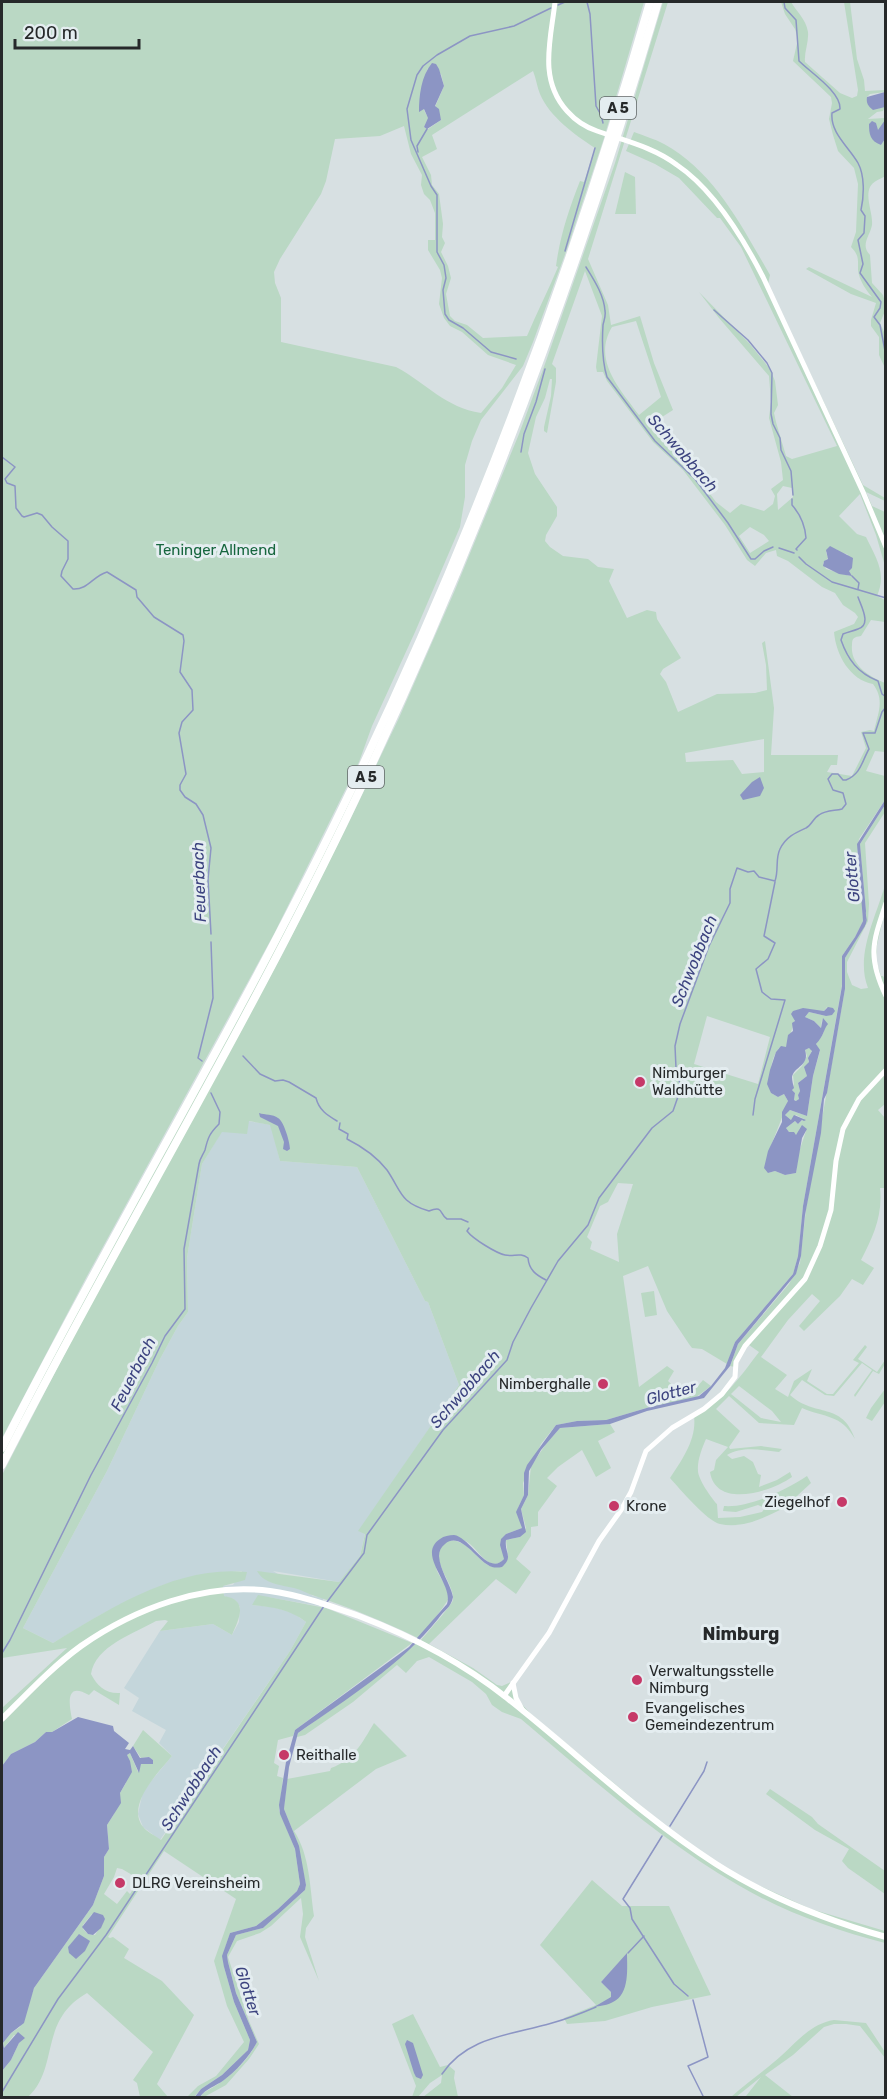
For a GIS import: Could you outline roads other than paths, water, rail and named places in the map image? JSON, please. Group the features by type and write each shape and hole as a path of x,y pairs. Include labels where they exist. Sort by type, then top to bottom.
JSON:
{"highway":[{"name":"A 5","path":"2,1448 73,1311 282,929 356,780 414,653 473,514 540,340 599,170 650,2"},
{"name":"A 5","path":"2,1465 91,1295 279,951 397,711 490,493 551,333 609,163 658,2"}],"main road":[{"path":"2,1719 82,1646 159,1605 195,1595 238,1589 280,1593 324,1604 369,1620 420,1644 464,1669 524,1712 635,1806 715,1864 753,1886 802,1909 885,1937"}],"street":[{"path":"555,2 548,61 552,87 558,99 569,114 594,130 633,142 658,153 684,170 726,216 763,277 863,492 885,547"},
{"path":"885,903 873,954 876,972 885,996"},
{"path":"504,1696 551,1629 599,1541 625,1503 646,1451 672,1428 704,1409 722,1394 735,1377 736,1362 745,1346 772,1313 797,1289 811,1269 831,1210 839,1142 843,1129 859,1099 885,1070"},
{"path":"513,1683 516,1698 524,1712"}],"water":[{"path":"432,63 436,64 439,69 444,86 435,106 439,109 441,120 427,129 424,127 428,118 424,109 419,112 419,99 423,80"},
{"path":"885,92 885,107 873,110 868,104 867,97"},
{"path":"885,120 885,139 881,145 871,137 869,124 872,121 876,123 878,130"},
{"path":"830,546 853,558 852,568 849,571 852,576 839,574 823,566 824,561 828,559 826,550"},
{"path":"760,777 764,788 760,796 743,800 740,795"},
{"path":"885,800 885,805 860,844 866,911 865,926 845,958 845,989 827,1093 824,1099 821,1133 796,1274 738,1344 730,1366 704,1398 647,1411 610,1424 560,1428 541,1450 529,1471 528,1495 521,1509 526,1532 520,1537 506,1540 508,1557 506,1563 502,1567 491,1567 462,1543 451,1541 445,1544 440,1549 439,1556 453,1597 449,1606 423,1636 390,1666 298,1733 289,1767 284,1809 299,1846 305,1890 263,1928 236,1935 227,1955 228,1962 236,1993 257,2042 247,2058 224,2080 200,2097 194,2098 201,2089 222,2075 248,2050 250,2040 234,2002 222,1956 230,1933 256,1926 297,1891 300,1884 295,1849 280,1814 279,1805 286,1762 295,1730 409,1647 447,1604 448,1596 432,1553 440,1539 454,1535 460,1537 485,1560 498,1563 504,1559 500,1545 501,1539 506,1534 522,1528 516,1512 524,1495 524,1473 527,1465 556,1425 577,1421 606,1420 699,1396 711,1386 725,1368 735,1342 793,1274 798,1256 803,1206 842,986 842,956 863,921 857,844"},
{"path":"828,1007 835,1011 832,1015 826,1016 809,1012 805,1017 814,1021 821,1028 823,1018 828,1024 816,1044 820,1050 813,1076 807,1116 790,1110 785,1115 791,1120 794,1115 806,1120 798,1124 795,1121 786,1128 796,1135 802,1125 807,1129 802,1138 796,1173 785,1175 775,1171 768,1173 764,1168 768,1151 782,1122 782,1112 788,1101 784,1094 778,1097 771,1093 767,1084 776,1052 781,1046 786,1047 788,1035 793,1031 792,1023 795,1021 791,1014 793,1011 803,1008 824,1011","holes":["809,1048 812,1051 808,1058 809,1062 804,1067 807,1076 798,1083 800,1091 799,1099 796,1101 792,1090 794,1088 793,1073 804,1063 805,1050"]},
{"path":"259,1113 274,1116 280,1120 290,1149 287,1151 283,1149 284,1142 278,1126 260,1117"},
{"path":"78,1717 113,1726 114,1731 129,1743 125,1749 130,1750 133,1746 140,1758 149,1757 153,1760 153,1764 141,1764 139,1773 130,1753 127,1755 132,1772 120,1793 121,1803 107,1825 109,1849 104,1857 104,1876 93,1905 34,1988 24,2023 3,2043 4,2048 18,2032 25,2038 19,2043 11,2060 2,2071 2,1766 11,1754 35,1742 46,1732 52,1732"},
{"path":"94,1912 103,1915 105,1919 101,1928 93,1935 88,1934 82,1927"},
{"path":"79,1934 90,1941 85,1951 76,1959 69,1953 68,1947"},
{"path":"627,1953 627,1973 622,1993 611,2003 594,2007 611,1997 611,1992 601,1982"},
{"path":"407,2040 413,2043 423,2075 421,2079 414,2073 405,2044"}],"waterway":[{"path":"558,5 565,2"},
{"name":"Schwobbach","path":"587,2 590,14 596,106 603,123"},
{"name":"Glotter","path":"784,2 785,8 796,20 799,61 836,96 840,109 832,113 834,127 858,163 862,174 861,210 865,216 864,233 858,240 863,264 860,273 881,302 874,317 880,325 886,356"},
{"path":"516,359 491,352 463,328 449,320 445,314 443,290 446,278 444,265 437,252 437,195 411,140 407,109 417,75 423,66 437,55 470,36 514,26 551,8"},
{"path":"418,152 417,146 427,129"},
{"name":"Schwobbach","path":"565,251 595,148"},
{"name":"Schwobbach","path":"586,267 603,299 605,315 603,351 607,377 655,441 695,479 728,523 751,559 755,559 773,547"},
{"path":"714,310 748,340 767,363 772,373 771,414 780,438 781,450 791,471 793,495"},
{"path":"521,452 524,434 545,369"},
{"name":"Feuerbach","path":"2,457 15,467 5,479 7,483 15,486 16,508 22,516 37,513 42,515 68,541 68,559 61,576 73,589 83,587 107,572 136,590 137,597 154,617 183,635 180,672 192,690 193,710 182,722 179,733 186,774 180,790 185,797 196,804 203,815 211,848 208,879 211,934"},
{"path":"792,499 792,505 800,516 806,538 797,550"},
{"name":"Schwobbach","path":"779,548 794,553"},
{"name":"Schwobbach","path":"799,557 832,582 886,598"},
{"path":"852,576 859,583 858,589"},
{"name":"Schwobbach","path":"858,597 865,619 864,624 858,629 843,634 841,640 855,665 878,681 882,694 886,697"},
{"name":"Schwobbach","path":"327,1602 364,1553 367,1535 443,1430 507,1360 513,1342 531,1308 558,1261 588,1225 599,1198 652,1128 673,1111 681,1088 676,1068 675,1046 680,1024 709,946 730,903 730,889 737,868 748,872 754,871 759,877 775,881 777,861 785,841 808,827 822,813 842,809 846,804 843,793 833,790 828,779 832,774 838,774 846,780 858,771 869,749 863,733 875,733 886,707"},
{"path":"753,1115 755,1099 785,1000 771,999 762,992 756,969 768,959 775,943 764,936 775,882"},
{"name":"Glotter","path":"865,914 865,924"},
{"name":"Feuerbach","path":"202,1061 198,1058 213,998 211,942"},
{"path":"243,1056 260,1074 275,1081 289,1082 316,1098 321,1109 337,1121"},
{"name":"Feuerbach","path":"2,1653 91,1475 165,1336 185,1309 184,1249 199,1164 210,1135 219,1124 220,1112 211,1093"},
{"path":"340,1123 339,1129 348,1134 347,1139 378,1160 406,1200 429,1211 437,1209 447,1219 461,1219 468,1222"},
{"path":"469,1228 467,1231 470,1234 496,1252 505,1255 522,1255 528,1258 534,1272 546,1280"},
{"name":"Schwobbach","path":"2,2092 58,1999 106,1935 324,1606"},
{"path":"670,1826 704,1771 707,1762"},
{"path":"662,1836 623,1899 630,1908 632,1919 674,1984 688,1996"},
{"path":"628,1953 644,1936"},
{"path":"693,2000 708,2057 688,2066 704,2098"},
{"path":"442,2074 452,2061 477,2044 506,2034 563,2020 596,2007"}],"place":[{"name":"Nimburger Waldhütte","path":"640,1082"},
{"name":"Nimberghalle","path":"603,1384"},
{"name":"Ziegelhof","path":"842,1502"},
{"name":"Krone","path":"614,1506"},
{"name":"Verwaltungsstelle Nimburg","path":"637,1680"},
{"name":"Evangelisches Gemeindezentrum","path":"633,1717"},
{"name":"Reithalle","path":"284,1755"},
{"name":"DLRG Vereinsheim","path":"120,1883"}],"district":[{"name":"Nimburg","path":"741,1634"}],"park label":[{"name":"Teninger Allmend","path":"216,550"}]}
